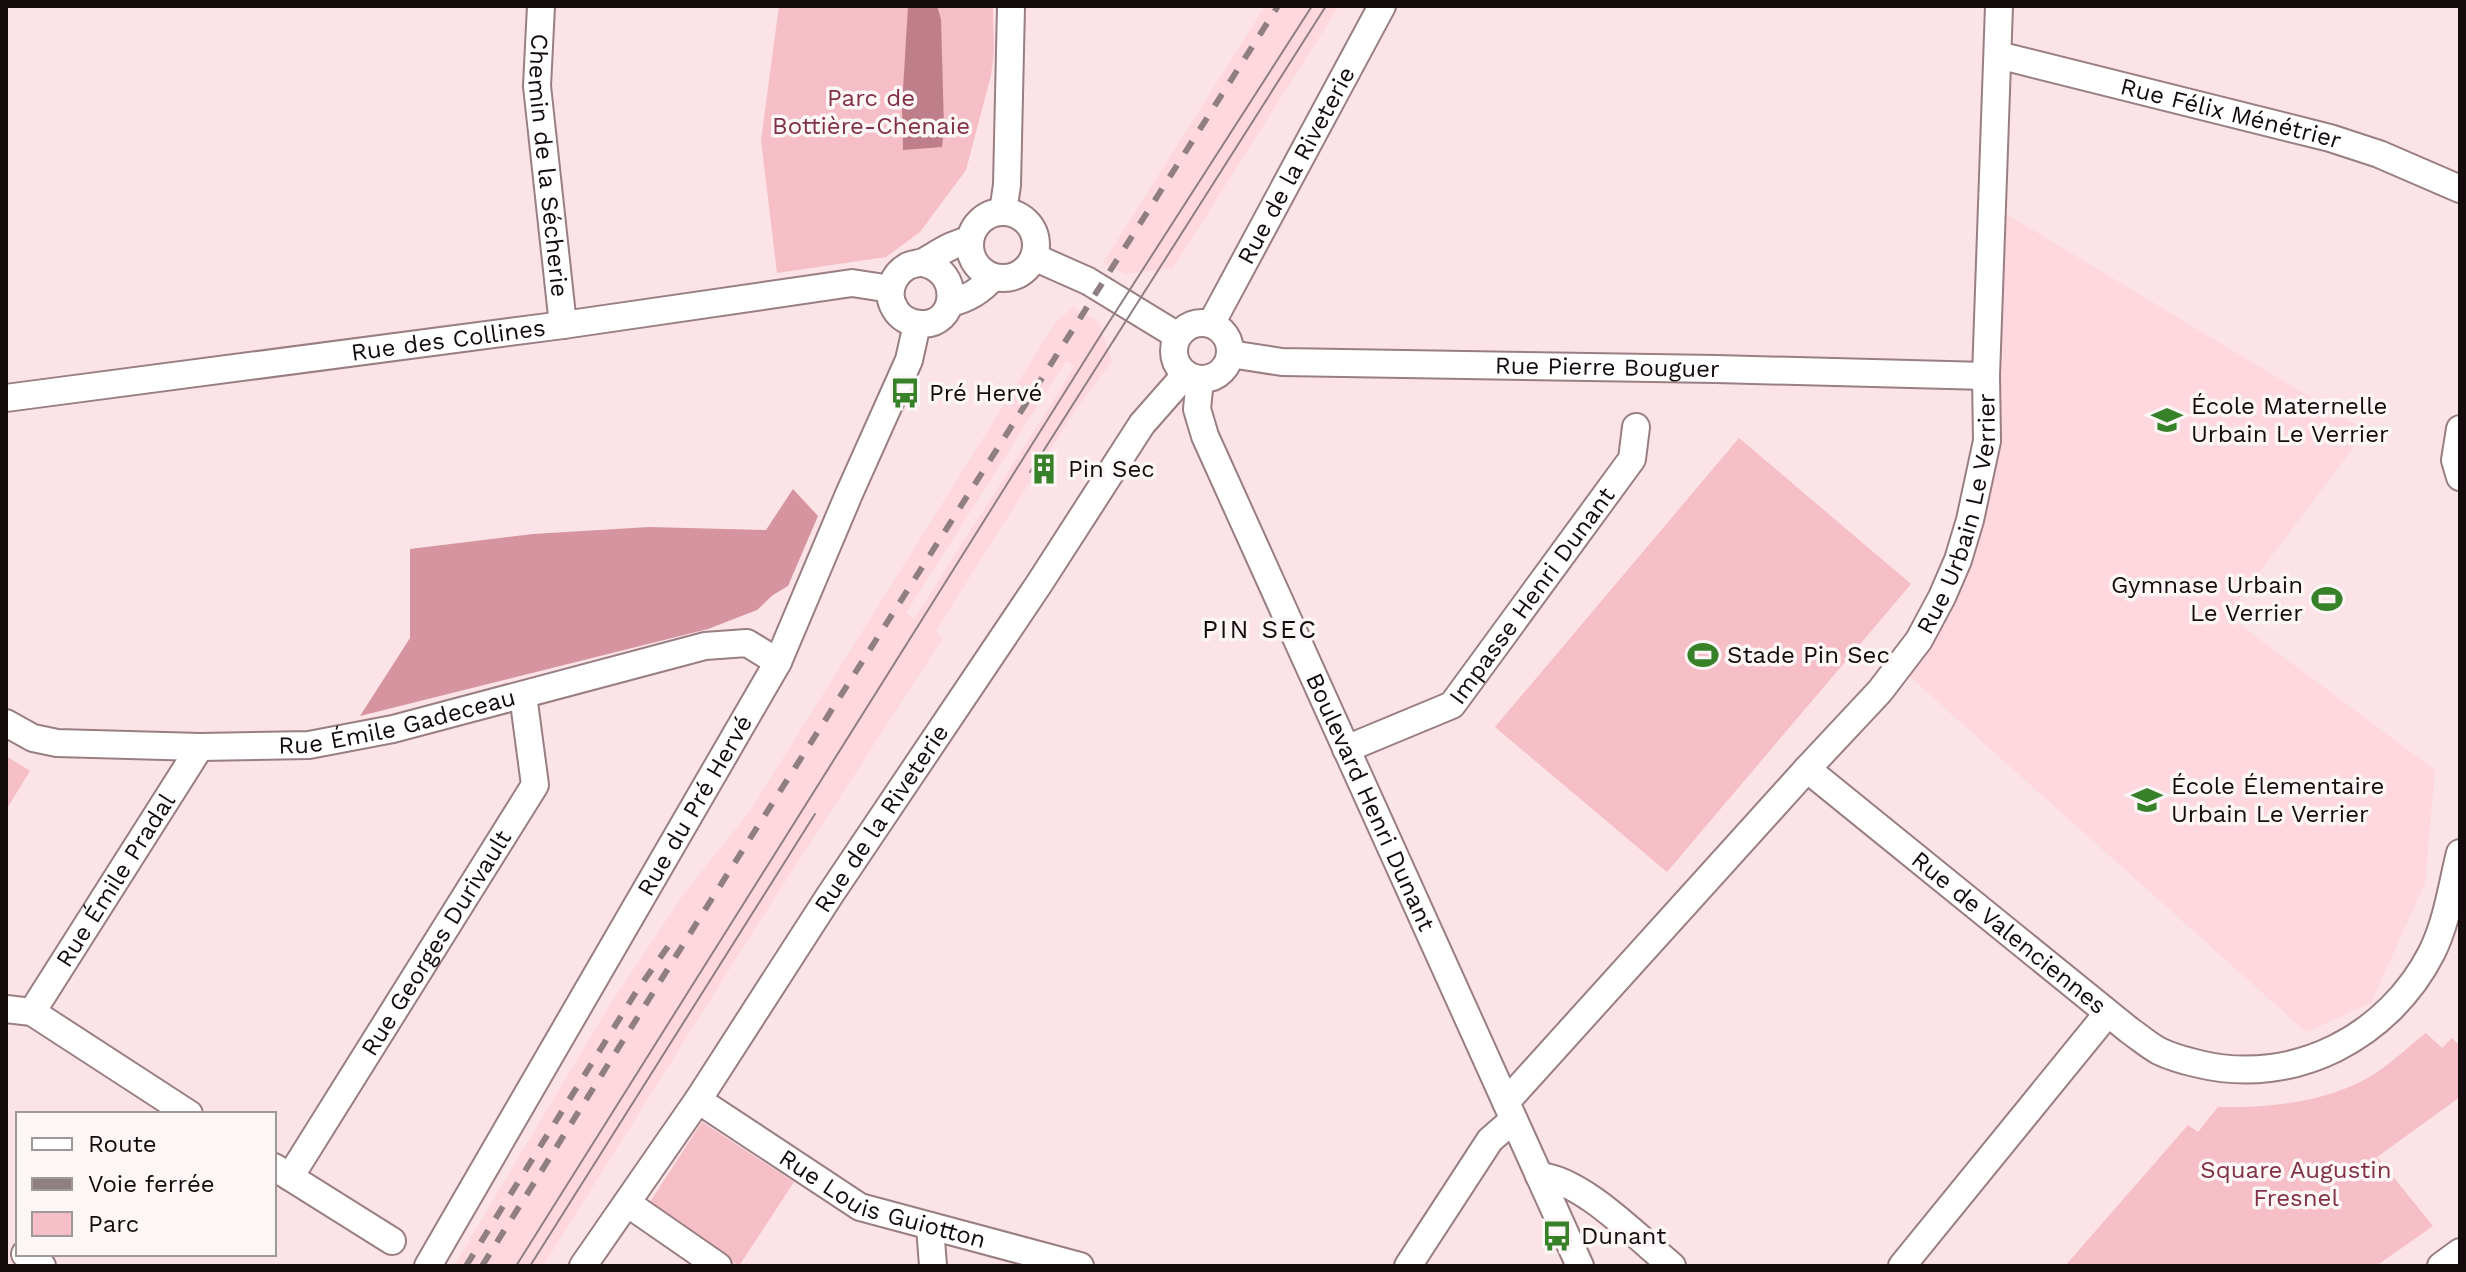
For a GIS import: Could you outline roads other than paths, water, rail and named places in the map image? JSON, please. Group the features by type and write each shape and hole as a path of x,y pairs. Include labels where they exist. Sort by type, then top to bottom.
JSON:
{"street":[{"name":"Chemin de la Sécherie","path":"541,6 537,86 563,325"},
{"path":"1003,212 1011,6"},
{"name":"Rue de la Riveterie","path":"1211,324 1382,6"},
{"name":"Rue Urbain Le Verrier","path":"1408,1266 1509,1111 1807,769 1880,691 1919,640 1942,597 1958,560 1981,476 1987,441 1986,376 1999,6"},
{"name":"Rue Félix Ménétrier","path":"1998,55 2330,138 2379,154 2460,189"},
{"path":"1003,212 1014,214 1030,226 1036,247 1034,257 1022,272 1013,277 993,277 978,267 973,259 970,240 979,221 1003,212"},
{"path":"923,263 954,243 970,240"},
{"path":"1034,257 1088,281 1178,336"},
{"path":"950,303 950,285 932,265 914,264 898,273 891,289 896,312 917,324 937,320 950,303 983,289 993,277"},
{"name":"Rue des Collines","path":"6,398 563,325 852,283 891,289"},
{"path":"1196,323 1211,324 1225,336 1230,354 1218,374 1193,376 1174,357 1178,336 1196,323"},
{"name":"Rue du Pré Hervé","path":"428,1266 778,662 909,360 917,324"},
{"name":"Rue Pierre Bouguer","path":"1230,354 1282,362 1986,376"},
{"name":"Rue de la Riveterie","path":"583,1266 698,1100 1142,424 1193,376"},
{"name":"Boulevard Henri Dunant","path":"1193,376 1197,409 1205,436 1580,1266"},
{"name":"Impasse Henri Dunant","path":"1346,749 1452,705 1632,459 1636,427"},
{"path":"2460,429 2455,460 2460,477"},
{"name":"Rue Émile Gadeceau","path":"6,723 33,738 57,743 200,747 309,745 523,695 705,646 747,643 778,662"},
{"name":"Rue Georges Durivault","path":"282,1172 535,785 523,695"},
{"name":"Rue Émile Pradal","path":"19,1011 200,747"},
{"name":"Rue de Valenciennes","path":"1807,769 2107,1014 1902,1266"},
{"path":"2107,1014 2160,1051 2217,1068 2248,1071 2324,1055 2358,1037 2391,1011 2408,991 2433,951 2460,853"},
{"path":"19,1011 186,1112"},
{"name":"Rue Louis Guiotton","path":"698,1100 860,1207 1080,1266"},
{"path":"282,1172 392,1241"},
{"path":"1539,1176 1553,1177 1585,1193 1672,1266"},
{"path":"627,1203 718,1266"},
{"path":"930,1226 933,1266"},
{"path":"2441,1266 2460,1252"}],"tram line":[{"path":"516,1266 1102,333 1312,6"},
{"path":"1030,472 1326,6"},
{"path":"530,1266 815,814"}],"railway":[{"path":"482,1266 1278,6"},
{"path":"466,1266 636,992 676,935"}],"place":[{"name":"Pré Hervé","path":"905,393"},
{"name":"École Maternelle Urbain Le Verrier","path":"2167,420"},
{"name":"Pin Sec","path":"1044,469"},
{"name":"Gymnase Urbain Le Verrier","path":"2327,599"},
{"name":"Stade Pin Sec","path":"1703,655"},
{"name":"École Élementaire Urbain Le Verrier","path":"2147,800"},
{"name":"Dunant","path":"1557,1236"}],"district":[{"name":"PIN SEC","path":"1260,629"}],"park label":[{"name":"Parc de Bottière-Chenaie","path":"871,112"},
{"name":"Square Augustin Fresnel","path":"2296,1184"}]}
